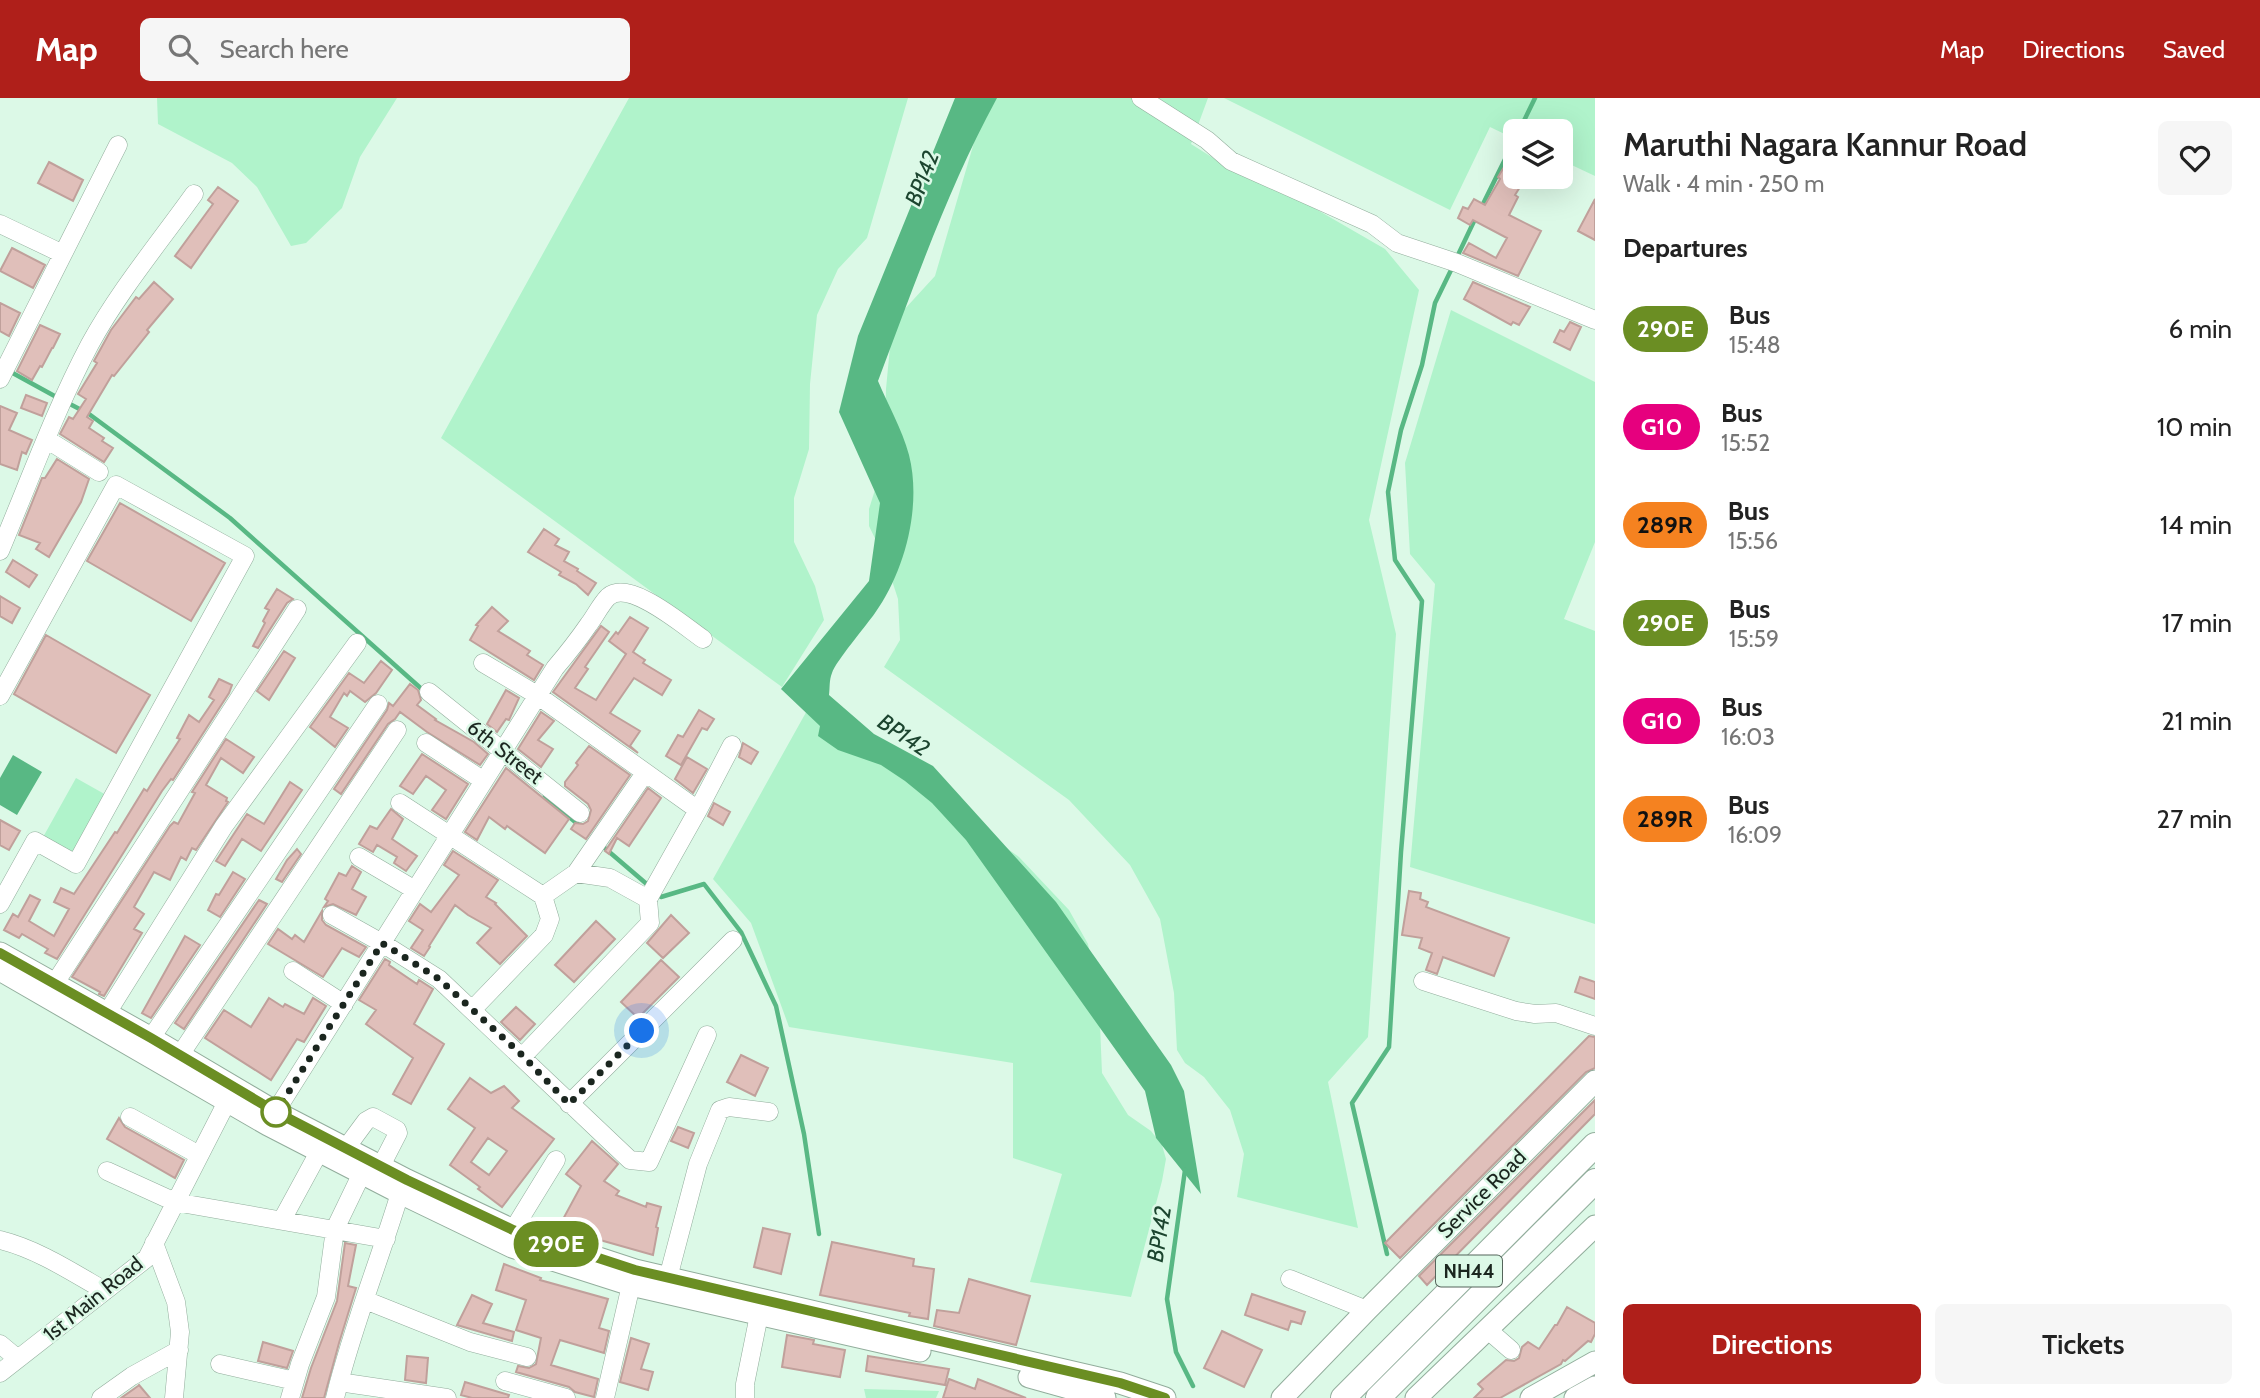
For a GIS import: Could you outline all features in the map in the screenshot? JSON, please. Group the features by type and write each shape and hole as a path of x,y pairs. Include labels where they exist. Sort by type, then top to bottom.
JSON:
{"highway":[{"name":"NH44","path":"1343,1398 1595,1145"},
{"name":"NH44","path":"1378,1398 1595,1181"}],"main road":[{"path":"0,953 180,1055 231,1094"},
{"path":"0,970 231,1094 272,1118 319,1152 371,1170 513,1230 739,1302 759,1314 951,1357 1105,1398"},
{"name":"Service Road","path":"1282,1398 1595,1081"},
{"path":"272,1118 346,1148 400,1193 512,1247 631,1285 739,1302 1165,1398"},
{"path":"1416,1398 1595,1226"},
{"path":"1531,1398 1595,1362"},
{"path":"1575,1398 1595,1387"}],"street":[{"path":"1141,98 1208,140 1231,161 1372,224 1397,243 1457,263 1595,320"},
{"path":"3,369 118,145"},
{"path":"0,551 46,439 90,344 115,303 194,194"},
{"path":"0,224 63,254"},
{"path":"46,439 99,472"},
{"path":"0,695 116,485 245,556 76,864 35,841 3,894"},
{"path":"272,1118 537,695 608,597 619,591 633,594 703,639"},
{"path":"55,983 297,609"},
{"path":"107,1013 224,826 357,643"},
{"path":"483,663 537,695 698,810"},
{"name":"6th Street","path":"429,692 580,813"},
{"path":"151,1038 378,704"},
{"path":"180,1055 397,730"},
{"path":"426,743 484,781"},
{"path":"523,1056 650,923 648,899 732,745"},
{"path":"544,896 576,873 645,773"},
{"path":"400,803 544,896 550,919 544,935 472,1010"},
{"path":"359,857 415,890"},
{"path":"576,873 610,878 648,899"},
{"path":"332,915 439,979 630,1160 649,1162 707,1035"},
{"path":"569,1104 733,940"},
{"path":"293,971 344,1004"},
{"path":"1423,981 1516,1011 1556,1013 1595,1026"},
{"name":"1st Main Road","path":"0,1373 146,1258 231,1094"},
{"path":"668,1278 698,1164 720,1110 729,1107 769,1112"},
{"path":"220,1364 293,1390 326,1297 335,1229 371,1170 398,1133 373,1116 366,1121 346,1148"},
{"path":"130,1117 199,1155"},
{"path":"282,1220 319,1152"},
{"path":"513,1230 556,1160"},
{"path":"107,1171 175,1202 386,1239"},
{"path":"400,1193 345,1355 337,1390 447,1398"},
{"path":"0,1240 17,1245 105,1291"},
{"path":"154,1243 176,1302 180,1332 174,1398"},
{"path":"1290,1279 1367,1310"},
{"path":"605,1398 631,1285"},
{"path":"365,1300 470,1342 527,1357"},
{"path":"745,1398 745,1384 759,1314"},
{"path":"1488,1330 1511,1349"},
{"path":"0,1344 18,1359"},
{"path":"101,1398 132,1376 179,1350"},
{"path":"505,1381 566,1398"}],"shaded area":[{"path":"157,98 397,98 360,157 342,208 306,243 291,246 257,187 232,163 158,124"},
{"path":"629,98 908,98 867,238 838,269 817,315 810,384 809,449 794,498 794,542 815,586 824,620 782,687 441,438"},
{"path":"955,98 997,98 947,202 878,381 899,426 913,475 912,516 908,537 895,578 886,596 845,652 830,678 829,695 874,734 933,766 1056,902 1171,1065 1184,1091 1201,1194 1156,1138 1145,1091 966,840 932,803 905,781 881,765 838,750 818,736 820,726 781,689 869,581 880,503 839,412 858,336"},
{"path":"987,98 1208,98 1191,144 1237,173 1288,193 1385,249 1419,290 1369,520 1396,634 1368,1037 1328,1082 1358,1228 1237,1197 1244,1154 1230,1110 1204,1077 1185,1063 1177,1050 1174,993 1160,919 1130,865 1069,800 884,667 900,640 898,599 885,559 869,526 869,509 884,461 891,336 902,312 935,276"},
{"path":"1224,98 1595,98 1595,176 1573,166 1573,119 1503,119 1503,133 1490,127 1450,210"},
{"path":"1451,310 1595,382 1595,542 1564,619 1595,631 1595,924 1410,867 1435,584 1410,554 1405,463"},
{"path":"809,707 1019,857 1069,910 1088,944 1099,1001 1102,1073 1128,1115 1151,1131 1162,1145 1166,1159 1131,1297 1030,1282 1062,1174 1013,1158 1013,1063 789,1027 751,923 713,879"},
{"path":"13,755 42,772 17,815 0,805 0,778"},
{"path":"76,778 108,796 73,857 42,839"},
{"path":"864,1389 939,1391 936,1398 866,1398"}],"building":[{"path":"49,162 83,180 73,201 38,183"},
{"path":"1503,169 1503,189 1519,189 1515,195 1518,197 1509,215 1541,231 1518,276 1463,253 1469,243 1496,258 1507,238 1473,220 1470,225 1458,218 1463,207 1468,209 1474,199 1485,205 1500,179 1498,177"},
{"path":"218,187 238,201 191,268 175,256 213,204 208,200"},
{"path":"1595,199 1595,240 1578,231"},
{"path":"12,248 45,265 33,288 0,271"},
{"path":"154,282 173,299 114,376 112,375 87,417 93,421 89,428 113,448 104,462 60,434 69,417 73,419 86,399 78,394 97,363 94,361 111,330 136,297 139,299"},
{"path":"1473,282 1530,307 1519,325 1513,322 1511,325 1464,299"},
{"path":"0,303 20,313 9,336 0,331"},
{"path":"1570,322 1581,327 1570,350 1554,342 1560,330 1564,332"},
{"path":"40,325 60,334 32,380 17,371"},
{"path":"26,395 47,403 42,416 21,408"},
{"path":"0,406 17,413 9,430 32,440 26,454 22,452 17,470 0,464"},
{"path":"57,459 89,479 81,502 49,557 36,549 40,543 19,535 42,478 45,478"},
{"path":"120,503 225,563 191,621 87,561"},
{"path":"544,529 559,539 555,545 569,552 564,561 596,583 588,595 576,584 559,575 561,572 528,552"},
{"path":"13,560 37,575 29,587 6,572"},
{"path":"277,589 293,599 287,603 258,648 253,646 265,623 263,621 269,610 265,608"},
{"path":"0,596 20,608 12,623 0,616"},
{"path":"492,607 508,621 498,631 530,651 527,655 543,665 534,680 470,640 478,626 476,625"},
{"path":"630,617 648,628 633,652 645,660 643,663 671,680 662,695 634,678 610,713 640,731 630,746 638,753 553,692 601,626 609,632 585,667 588,669 575,688 596,700 626,654 609,641 616,632 618,634"},
{"path":"46,635 150,695 116,753 14,694"},
{"path":"284,651 295,658 269,700 257,691"},
{"path":"381,661 392,670 376,693 365,702 350,691 347,696 344,693 330,717 348,728 335,747 310,727 349,673 364,683"},
{"path":"219,679 232,685 229,693 173,780 171,779 162,791 57,959 45,953 48,949 22,934 19,938 4,930 13,914 18,917 30,895 40,900 29,921 54,936 69,909 54,902 61,888 74,894 144,789 147,791 180,739 177,738 189,715 199,722 214,700 209,697"},
{"path":"410,684 418,690 421,700 417,705 435,720 474,742 488,754 480,765 400,712 388,724 341,794 334,789 389,703 393,706"},
{"path":"506,690 519,698 509,720 506,719 497,732 487,724"},
{"path":"699,710 714,719 707,730 702,728 681,765 666,756 678,735 683,737"},
{"path":"541,712 554,721 538,740 553,749 541,767 518,749"},
{"path":"226,739 254,757 243,773 221,758 206,785 227,798 228,802 196,850 192,848 186,860 181,857 170,880 154,872 134,907 144,914 134,929 142,933 104,996 99,994 100,992 72,977 170,826 174,822 178,824 195,793 192,792"},
{"path":"743,743 758,752 751,764 739,757"},
{"path":"589,746 630,775 586,839 571,829 575,823 583,824 588,821 591,810 588,804 565,786 565,782"},
{"path":"422,754 468,784 446,819 432,810 446,790 426,776 413,794 400,786"},
{"path":"687,757 707,769 693,793 675,779"},
{"path":"506,768 569,819 545,853 507,826 505,829 489,817 477,840 465,832"},
{"path":"290,782 302,790 261,851 242,839 225,866 216,861 247,814 264,824"},
{"path":"648,788 661,798 629,846 617,838 609,854 605,851"},
{"path":"714,803 730,812 723,825 708,816"},
{"path":"391,809 403,819 392,839 417,856 406,871 394,863 397,857 377,845 373,852 359,844 370,826 377,829"},
{"path":"0,820 20,831 9,850 0,845"},
{"path":"297,849 301,854 282,882 276,879 287,860"},
{"path":"453,851 498,880 486,897 496,903 527,936 500,964 477,943 491,928 455,905 424,956 411,948 423,930 409,921 420,904 431,912 459,875 444,865"},
{"path":"352,866 361,872 352,889 366,897 356,915 333,904 324,907 328,901 325,899 339,873 346,876"},
{"path":"233,872 245,879 220,917 208,910 216,894 219,895"},
{"path":"1409,891 1421,893 1420,899 1428,902 1426,907 1509,938 1494,976 1443,957 1437,974 1426,970 1432,953 1419,948 1422,938 1402,935"},
{"path":"259,900 267,904 184,1029 175,1023"},
{"path":"322,911 322,920 326,925 366,947 359,957 342,948 323,977 268,944 278,929 292,939 295,935 304,942"},
{"path":"671,915 689,933 663,958 647,943"},
{"path":"596,921 615,939 574,982 555,965"},
{"path":"185,936 200,945 151,1018 142,1013"},
{"path":"385,959 390,962 389,965 417,984 419,980 433,989 414,1024 444,1044 411,1104 393,1094 413,1058 366,1024 376,1010 359,1000"},
{"path":"661,960 679,977 638,1018 621,1002"},
{"path":"1580,977 1595,982 1595,999 1575,992"},
{"path":"269,998 283,1007 285,1004 304,1014 313,998 326,1006 304,1042 297,1039 271,1080 205,1038 224,1010 251,1027"},
{"path":"516,1007 535,1024 520,1040 501,1022"},
{"path":"1589,1036 1595,1037 1595,1068 1586,1072 1400,1258 1385,1243"},
{"path":"741,1055 768,1068 755,1096 727,1082"},
{"path":"470,1078 491,1093 504,1086 519,1101 512,1108 554,1139 502,1207 450,1165 475,1128 448,1109","holes":["488,1138 507,1151 489,1175 471,1162"]},
{"path":"1595,1100 1595,1114 1427,1285 1419,1276"},
{"path":"119,1118 125,1127 184,1160 175,1178 107,1139"},
{"path":"678,1127 694,1133 688,1148 671,1141"},
{"path":"592,1141 618,1164 604,1181 619,1191 616,1195 646,1207 647,1203 661,1207 653,1255 600,1240 562,1221 581,1186 566,1174"},
{"path":"763,1228 790,1234 781,1274 754,1267"},
{"path":"832,1242 914,1259 913,1266 934,1269 928,1319 820,1295"},
{"path":"345,1243 356,1245 348,1286 356,1288 324,1398 302,1398 337,1301"},
{"path":"504,1264 541,1278 540,1280 608,1299 599,1328 609,1331 604,1353 560,1340 551,1365 598,1379 594,1397 516,1372 518,1366 529,1368 536,1364 541,1338 516,1330 526,1300 496,1290"},
{"path":"969,1279 1030,1296 1016,1345 934,1326 937,1310 959,1313"},
{"path":"1252,1294 1305,1312 1301,1324 1291,1321 1288,1330 1245,1315"},
{"path":"472,1295 492,1304 483,1323 514,1332 512,1341 457,1325"},
{"path":"1567,1307 1595,1323 1595,1334 1591,1342 1588,1341 1561,1364 1500,1398 1474,1398 1483,1389 1478,1384 1506,1360 1514,1361 1519,1358 1522,1347 1528,1342 1539,1349"},
{"path":"1222,1331 1262,1350 1244,1387 1204,1368"},
{"path":"787,1335 814,1340 813,1344 845,1350 840,1377 782,1367"},
{"path":"631,1338 649,1344 641,1369 653,1372 648,1390 620,1382"},
{"path":"263,1342 293,1351 287,1368 258,1361"},
{"path":"407,1356 428,1358 426,1383 405,1380"},
{"path":"868,1356 949,1369 945,1385 866,1371"},
{"path":"949,1379 975,1389 978,1379 1026,1398 943,1398"},
{"path":"465,1382 509,1395 508,1398 472,1398 461,1395"},
{"path":"138,1386 150,1398 121,1398"}],"waterway":[{"path":"1525,119 1535,98"},
{"path":"1482,206 1503,163"},
{"path":"1457,257 1476,217"},
{"path":"1387,1254 1352,1103 1389,1047 1401,852 1422,601 1395,560 1388,492 1401,430 1422,365 1435,303 1452,268"},
{"path":"9,371 60,399"},
{"path":"68,403 89,414 230,518 425,692"},
{"path":"545,796 581,827"},
{"path":"600,844 649,886"},
{"path":"656,892 661,897 704,884 741,932 776,1006 804,1134 819,1234"},
{"name":"BP142","path":"1185,1170 1167,1299 1176,1352 1193,1386"}],"bus line":[{"name":"290E","path":"0,953 276,1112 407,1180 513,1230 635,1270 1120,1383 1165,1398"}],"route":[{"path":"276,1112 382,943 439,979 523,1056 569,1104 642,1031"}]}
